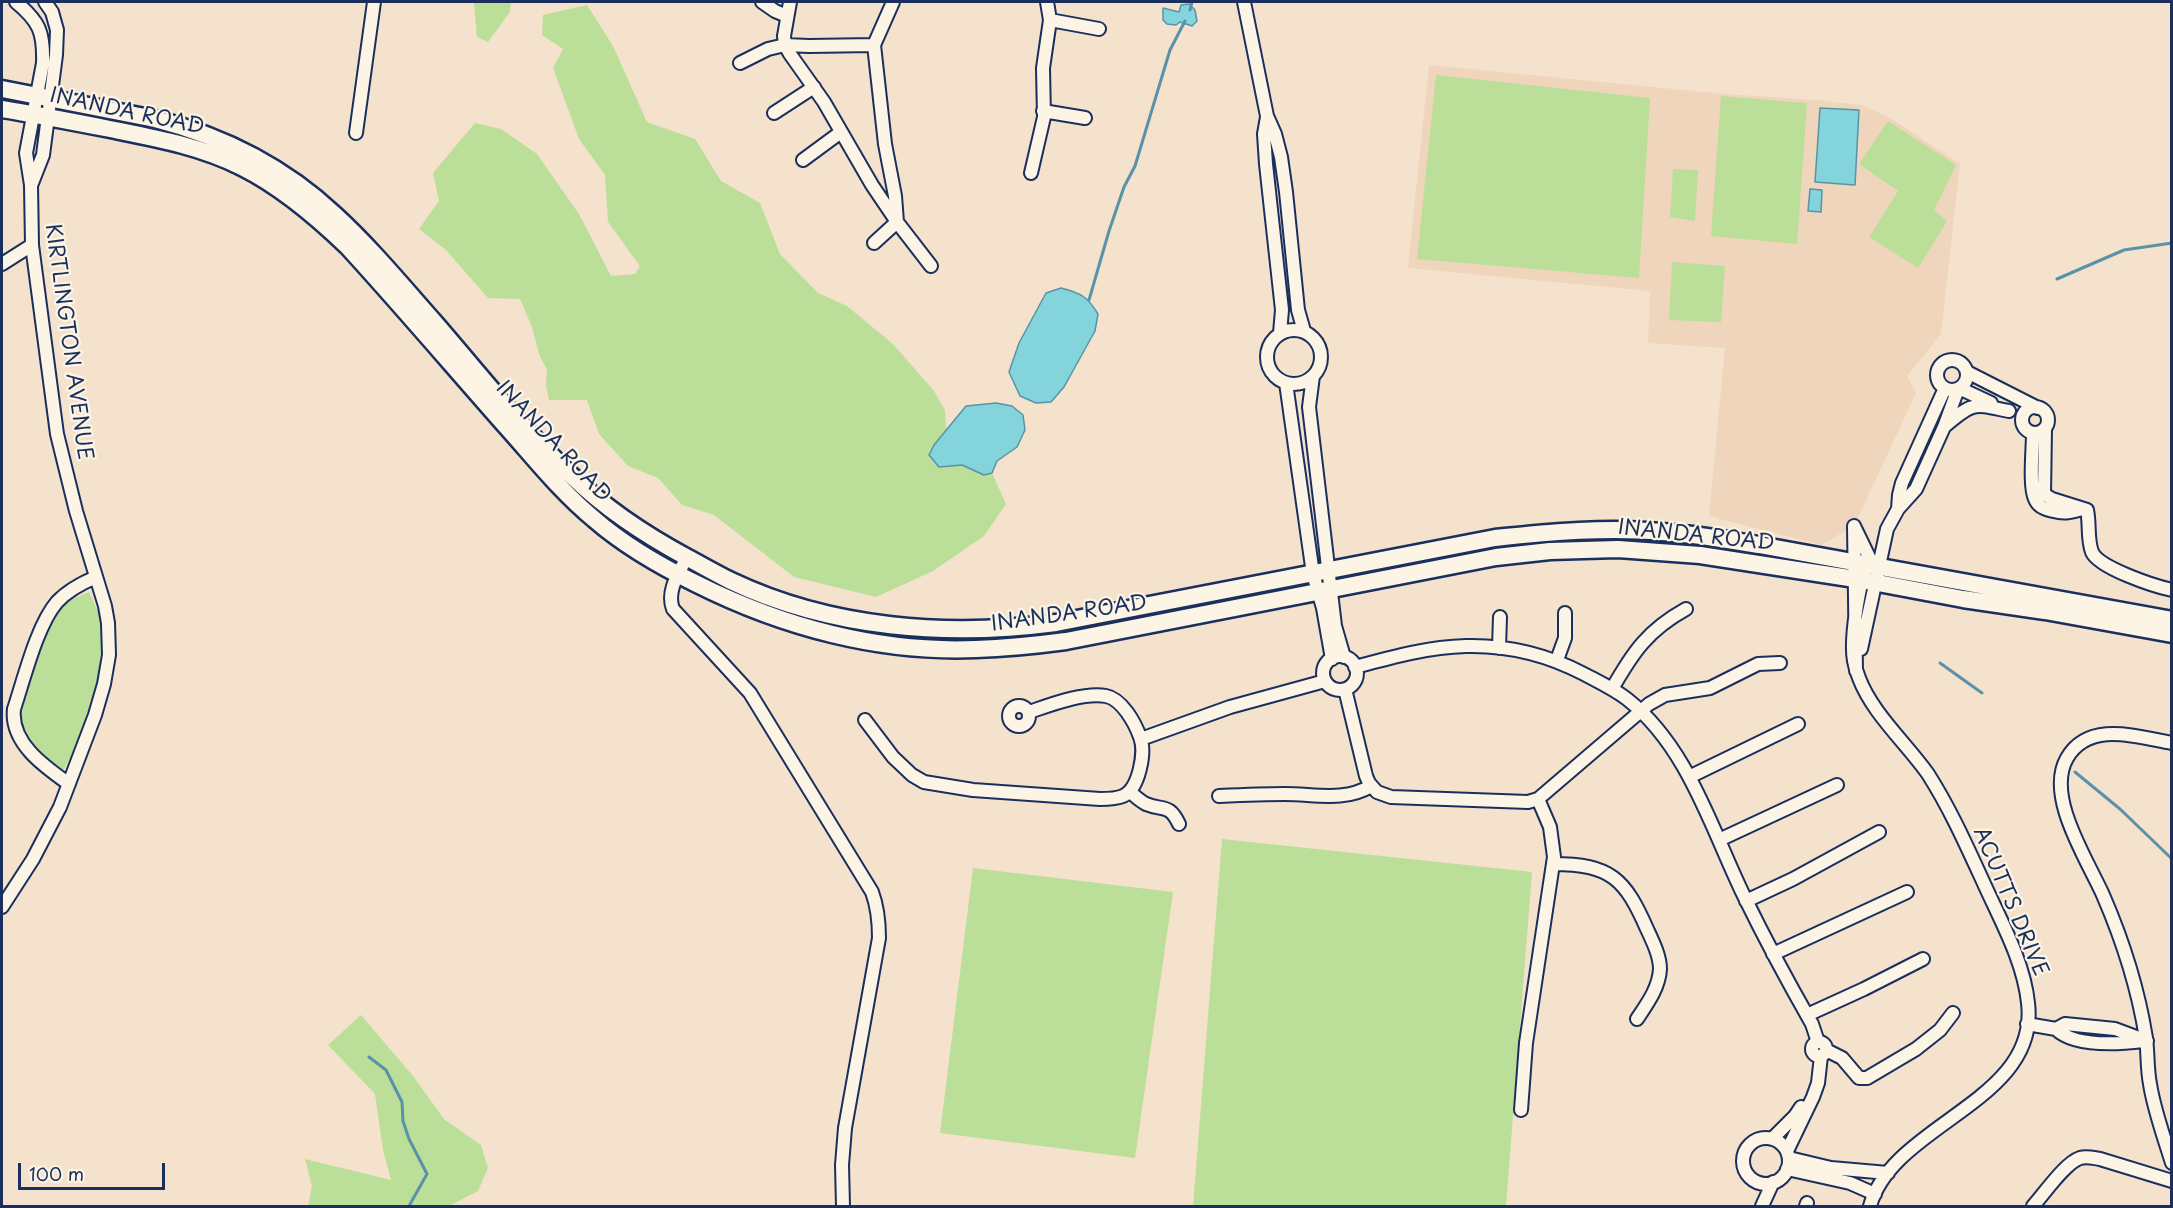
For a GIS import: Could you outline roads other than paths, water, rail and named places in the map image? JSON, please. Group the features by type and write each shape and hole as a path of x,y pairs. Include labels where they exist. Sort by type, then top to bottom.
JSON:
{"main road":[{"name":"INANDA ROAD","path":"2,90 155,119 197,131 247,153 308,192 336,215 372,252 498,396 574,478 650,537 731,581 829,615 948,630 1002,629 1056,623 1496,538 1568,531 1626,530 1697,535 1865,572 1963,599 2172,634"},
{"name":"INANDA ROAD","path":"2,109 184,145 241,167 286,194 312,213 348,247 569,497 594,519 622,541 678,575 748,608 804,627 893,645 957,650 1020,647 1066,641 1496,557 1572,550 1618,549 1865,572 2172,620"}],"street":[{"path":"16,2 34,16 41,32 44,98"},
{"path":"44,98 57,30 52,12 45,2"},
{"path":"356,133 374,2"},
{"path":"762,2 787,16"},
{"path":"790,2 784,36 785,45 814,87 872,185 897,222 932,266"},
{"path":"893,2 874,45 879,100 897,222"},
{"path":"1030,173 1040,137 1043,111 1043,68 1050,20 1047,2"},
{"path":"1244,2 1267,116 1281,157 1298,310 1304,331"},
{"path":"1050,20 1099,29"},
{"path":"740,63 768,49 785,45 874,45"},
{"path":"774,113 814,87"},
{"name":"KIRTLINGTON AVENUE","path":"2,904 49,829 69,784 95,715 108,664 108,623 59,445 32,245 31,185 43,155 41,116 44,98"},
{"path":"1043,111 1085,118"},
{"path":"1267,116 1264,135 1265,159 1282,310 1280,333"},
{"path":"803,160 841,132"},
{"path":"1265,159 1281,157"},
{"path":"872,185 892,178"},
{"path":"874,243 897,222"},
{"path":"1272,225 1289,223"},
{"path":"2,264 32,245"},
{"path":"1296,329 1304,331 1318,343 1321,351 1318,369 1313,376 1301,383 1286,383 1272,372 1267,356 1268,346 1280,333 1296,329"},
{"path":"2022,417 1940,382 1938,370 1948,361 1958,361 1967,372 2045,412 2047,416 2039,431 2032,490 2035,500 2044,508 2060,513 2087,510 2093,555 2120,571 2155,586 2172,590"},
{"path":"1898,509 1902,483 1954,388 1966,380 1967,372"},
{"path":"1313,376 1309,407 1321,572"},
{"path":"1286,383 1324,591 1335,626 1338,658"},
{"path":"1856,671 1887,529 1898,509 1916,489 1944,427 1954,388"},
{"path":"1944,427 1965,409 1972,406 1984,405 2009,411"},
{"path":"2038,408 2028,409 2022,417 2023,426 2039,431"},
{"path":"1856,671 1854,526 1870,559 1865,572"},
{"path":"687,557 671,595 673,609 750,693 873,892 877,905 879,938 845,1128 842,1165 843,1206"},
{"name":"ACUTTS DRIVE","path":"1865,572 1853,641 1856,671 1874,704 1934,784 1968,848 2013,950 2028,1003 2025,1036 2019,1052 2001,1077 1981,1096 1912,1148 1888,1173 1872,1200"},
{"path":"69,784 30,751 16,727 13,718 14,709 48,615 69,591 96,577"},
{"path":"1612,689 1632,653 1657,627 1686,609"},
{"path":"1557,660 1565,638 1564,613"},
{"path":"1499,648 1500,617"},
{"path":"1355,667 1431,649 1464,646 1499,648 1557,660 1612,689 1640,711 1662,736 1689,777 1746,901 1816,1031 1820,1051 1818,1079 1814,1096 1788,1159 1784,1175 1773,1182 1758,1182 1746,1172 1743,1158 1750,1144 1764,1138 1772,1139 1778,1142 1788,1159 1850,1184 1872,1200"},
{"path":"1338,658 1351,661 1355,667 1356,678 1353,684 1345,689 1332,688 1325,681 1324,668 1338,658"},
{"path":"1345,689 1362,763 1371,786 1377,792 1396,797 1528,802 1538,799 1640,711 1665,695 1710,688 1758,664 1780,663"},
{"path":"1141,739 1230,707 1325,681"},
{"path":"865,720 898,762 915,777 929,783 980,790 1100,799 1120,797 1130,792 1139,773 1141,739 1121,704 1104,696 1070,699 1029,712"},
{"path":"1689,777 1798,724"},
{"path":"2172,744 2100,734 2081,743 2071,753 2062,772 2060,784 2062,801 2102,894 2133,977 2146,1041 2150,1084 2172,1163"},
{"path":"1719,840 1837,785"},
{"path":"1219,796 1288,794 1342,796 1359,793 1371,786"},
{"path":"1130,792 1146,804 1164,807 1172,812 1179,824"},
{"path":"1521,1110 1526,1043 1554,864 1550,827 1538,799"},
{"path":"1746,901 1793,879 1879,832"},
{"path":"1554,864 1580,865 1610,874 1623,884 1635,904 1651,937 1660,969 1653,994 1637,1019"},
{"path":"1773,954 1907,892"},
{"path":"1807,1015 1923,959"},
{"path":"1820,1051 1842,1058 1858,1078 1867,1078 1916,1048 1940,1030 1953,1012"},
{"path":"2027,1024 2056,1029 2065,1024 2115,1029 2146,1041"},
{"path":"1772,1139 1799,1112 1820,1051"},
{"path":"2033,1206 2071,1163 2080,1158 2100,1159 2172,1181"},
{"path":"1788,1159 1831,1168 1888,1173"},
{"path":"1755,1206 1758,1182"},
{"path":"1762,1206 1773,1182"}],"water":[{"path":"1189,4 1195,10 1197,21 1192,26 1180,22 1176,25 1167,24 1163,20 1163,8 1179,12 1181,5"},
{"path":"1820,108 1859,110 1855,185 1815,182"},
{"path":"1810,189 1822,190 1821,212 1808,211"},
{"path":"1061,288 1079,294 1091,303 1098,314 1095,331 1064,387 1051,402 1036,403 1020,396 1009,372 1019,343 1046,293"},
{"path":"996,403 1012,406 1023,415 1025,430 1017,447 997,461 992,473 984,475 962,465 939,467 929,455 934,445 966,406"}],"waterway":[{"path":"1190,10 1192,2"},
{"path":"1089,300 1124,187 1135,166 1170,50 1185,21"},
{"path":"2057,279 2124,250 2172,243"},
{"path":"1940,663 1982,693"},
{"path":"2075,772 2120,809 2172,859"},
{"path":"369,1057 386,1070 402,1102 403,1121 409,1139 427,1174 409,1206"}]}
